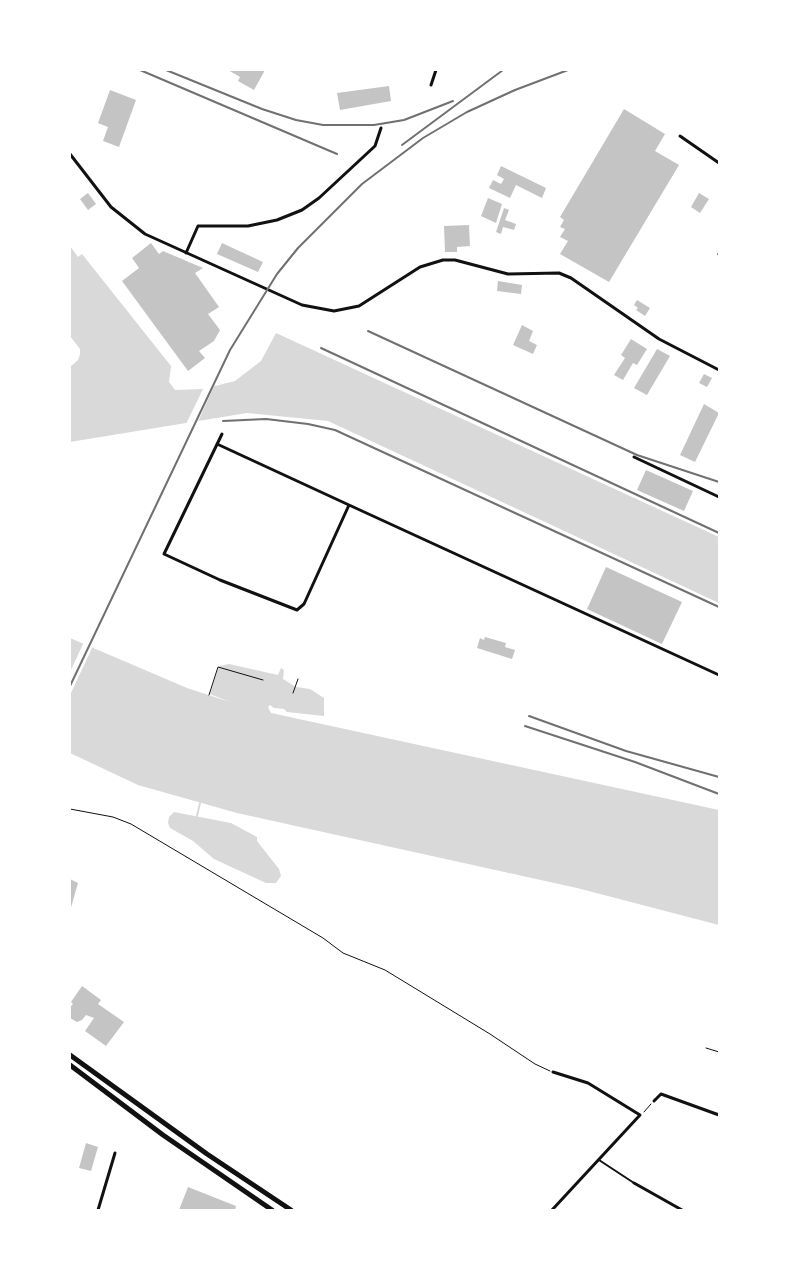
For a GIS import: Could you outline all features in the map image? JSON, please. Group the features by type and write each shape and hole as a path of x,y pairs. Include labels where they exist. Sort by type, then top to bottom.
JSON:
{"main road":[{"path":"70,1055 199,1148 291,1210"},
{"path":"70,1065 170,1139 272,1210"}],"street":[{"path":"431,85 436,70"},
{"path":"186,253 198,226 248,226 277,220 302,210 374,146 381,128"},
{"path":"680,136 719,163"},
{"path":"70,154 101,196 122,217 145,234 302,305 334,311 353,308 368,302 420,267 432,262 455,260 518,276 559,274 571,278 662,341 719,370"},
{"path":"222,434 164,554 292,610 301,608 349,505"},
{"path":"217,444 719,675"},
{"path":"634,457 719,496"},
{"path":"552,1210 640,1115 588,1082 553,1072"},
{"path":"654,1102 661,1094 719,1115"},
{"path":"98,1210 115,1152"},
{"path":"634,1183 682,1210"}],"lane":[{"path":"600,1160 634,1183"}],"path":[{"path":"208,694 218,667 263,680"},
{"path":"293,693 298,679"},
{"path":"70,809 114,817 131,824 323,938 343,953 385,970 490,1034 535,1064 553,1072"},
{"path":"706,1048 719,1052"},
{"path":"640,1115 654,1102"}],"shaded area":[{"path":"70,246 78,257 82,254 171,366 169,382 175,390 203,389 235,381 261,361 276,333 719,537 719,603 328,421 247,413 70,442 70,367 78,360 80,349 70,336"},
{"path":"70,638 187,688 230,702 210,694 219,666 229,664 278,675 281,668 284,670 283,679 296,687 310,689 324,698 324,716 287,712 284,709 274,708 270,705 268,707 271,713 719,810 719,925 577,888 237,813 138,785 70,753"},
{"path":"174,812 231,823 257,837 257,841 279,869 281,876 276,883 266,883 214,859 193,841 170,828 168,823 169,817"}],"pier":[{"path":"215,384 197,424 185,426 204,387"},
{"path":"84,642 93,646 70,695 70,672"}],"building":[{"path":"228,70 265,70 254,90 238,81 240,77"},
{"path":"389,86 391,101 340,110 337,93"},
{"path":"110,90 136,100 119,147 103,141 108,127 98,123"},
{"path":"624,109 665,134 655,151 679,165 609,282 560,254 568,241 560,237 565,229 560,227 564,220 560,217"},
{"path":"501,166 546,188 542,198 516,185 510,198 489,188 493,180 501,184 504,179 497,175"},
{"path":"88,193 96,204 88,210 80,199"},
{"path":"699,193 709,199 700,213 691,207"},
{"path":"488,198 502,204 496,223 481,216"},
{"path":"504,208 509,210 505,220 516,224 514,230 503,227 501,234 496,232"},
{"path":"469,225 470,246 457,247 457,252 445,252 444,226"},
{"path":"151,243 159,254 163,251 203,268 195,273 219,307 208,314 220,330 214,341 199,351 205,358 188,371 122,281 139,268 132,258"},
{"path":"222,243 263,262 258,272 217,254"},
{"path":"498,281 522,285 521,294 497,291"},
{"path":"637,300 650,308 645,316 636,310 638,308 634,305"},
{"path":"522,325 533,331 529,341 537,345 533,354 513,345"},
{"path":"631,339 647,349 637,365 633,363 623,380 614,375 625,358 621,355"},
{"path":"657,349 670,356 647,395 634,388"},
{"path":"704,374 712,378 707,387 699,383"},
{"path":"704,404 719,413 695,462 680,455"},
{"path":"646,470 693,491 684,511 637,490"},
{"path":"606,567 682,602 662,644 587,609"},
{"path":"485,637 506,643 505,647 515,650 512,659 477,648 480,638 484,640"},
{"path":"70,879 78,883 70,911"},
{"path":"82,986 101,1000 98,1004 124,1022 106,1046 85,1031 94,1018 86,1015 77,1022 70,1018 70,1007 73,1004 71,1002"},
{"path":"86,1143 98,1147 91,1171 79,1168"},
{"path":"188,1187 236,1206 235,1210 179,1210"}],"waterway":[{"path":"197,816 200,803"}],"railway":[{"path":"140,70 337,154"},
{"path":"166,70 262,109 296,120 323,125 374,125 404,120 453,101"},
{"path":"402,145 503,70"},
{"path":"70,686 230,350 277,274 298,248 362,184 423,138 467,112 515,90 568,70"},
{"path":"368,331 637,455 719,482"},
{"path":"321,348 719,533"},
{"path":"223,421 266,419 308,424 335,430 719,607"},
{"path":"529,716 626,751 719,777"},
{"path":"525,726 635,762 719,794"}]}
